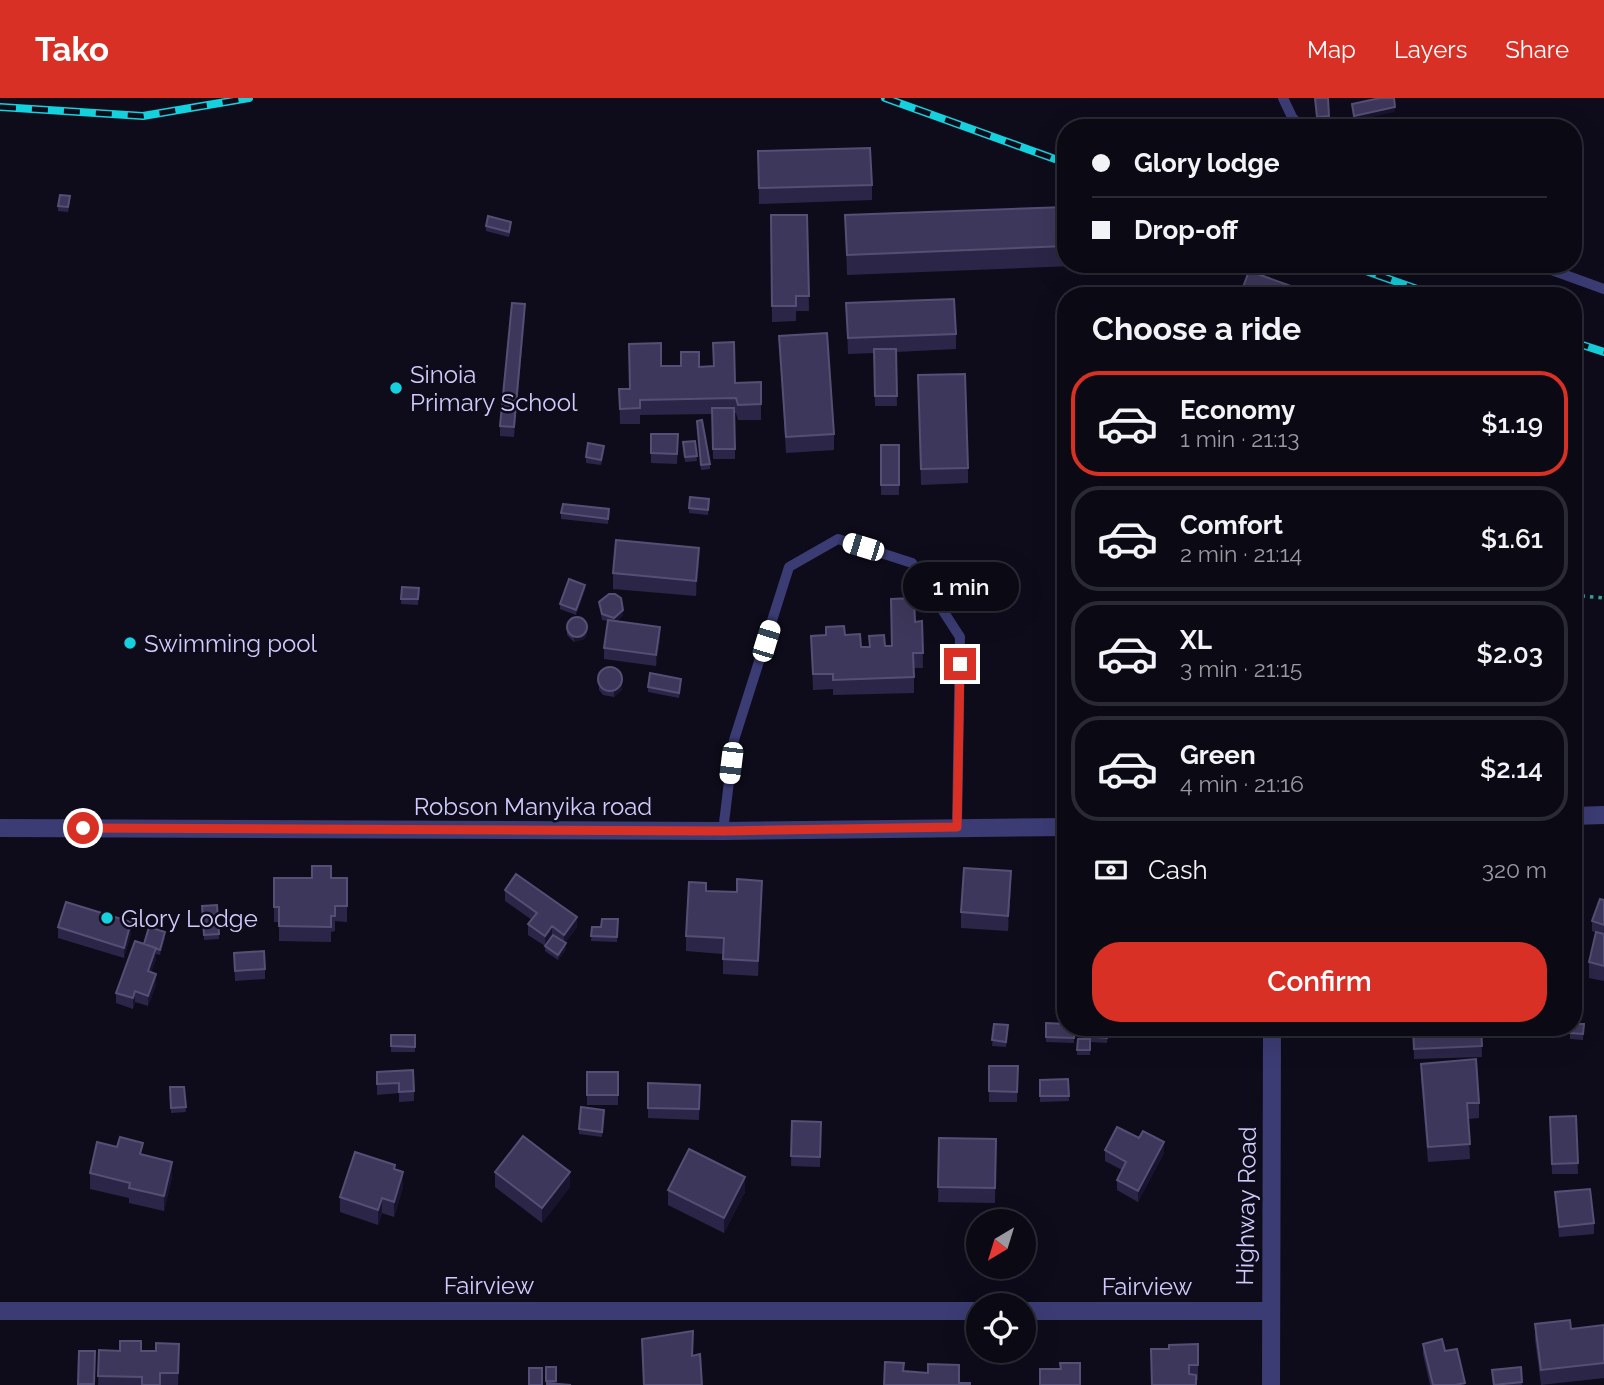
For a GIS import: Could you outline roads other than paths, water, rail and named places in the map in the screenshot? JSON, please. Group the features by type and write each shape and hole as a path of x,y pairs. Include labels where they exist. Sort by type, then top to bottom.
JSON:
{"street":[{"path":"1582,816 1604,816"},
{"name":"Robson Manyika road","path":"0,828 723,831 1057,827"},
{"name":"Highway Road","path":"1271,1385 1269,1311 1272,1036"},
{"name":"Fairview","path":"0,1311 966,1311"},
{"name":"Fairview","path":"1036,1311 1269,1311"}],"lane":[{"path":"1283,98 1294,119"},
{"path":"1560,273 1604,289"},
{"path":"723,831 734,740 789,567 838,540 912,563 960,637 957,827"}],"railway":[{"path":"0,107 143,116 249,98"},
{"path":"885,98 1057,160"},
{"path":"1372,273 1411,287"},
{"path":"1582,345 1604,352"}],"place":[{"name":"Sinoia Primary School","path":"396,388"},
{"name":"Swimming pool","path":"130,643"},
{"name":"Glory Lodge","path":"107,918"}]}
